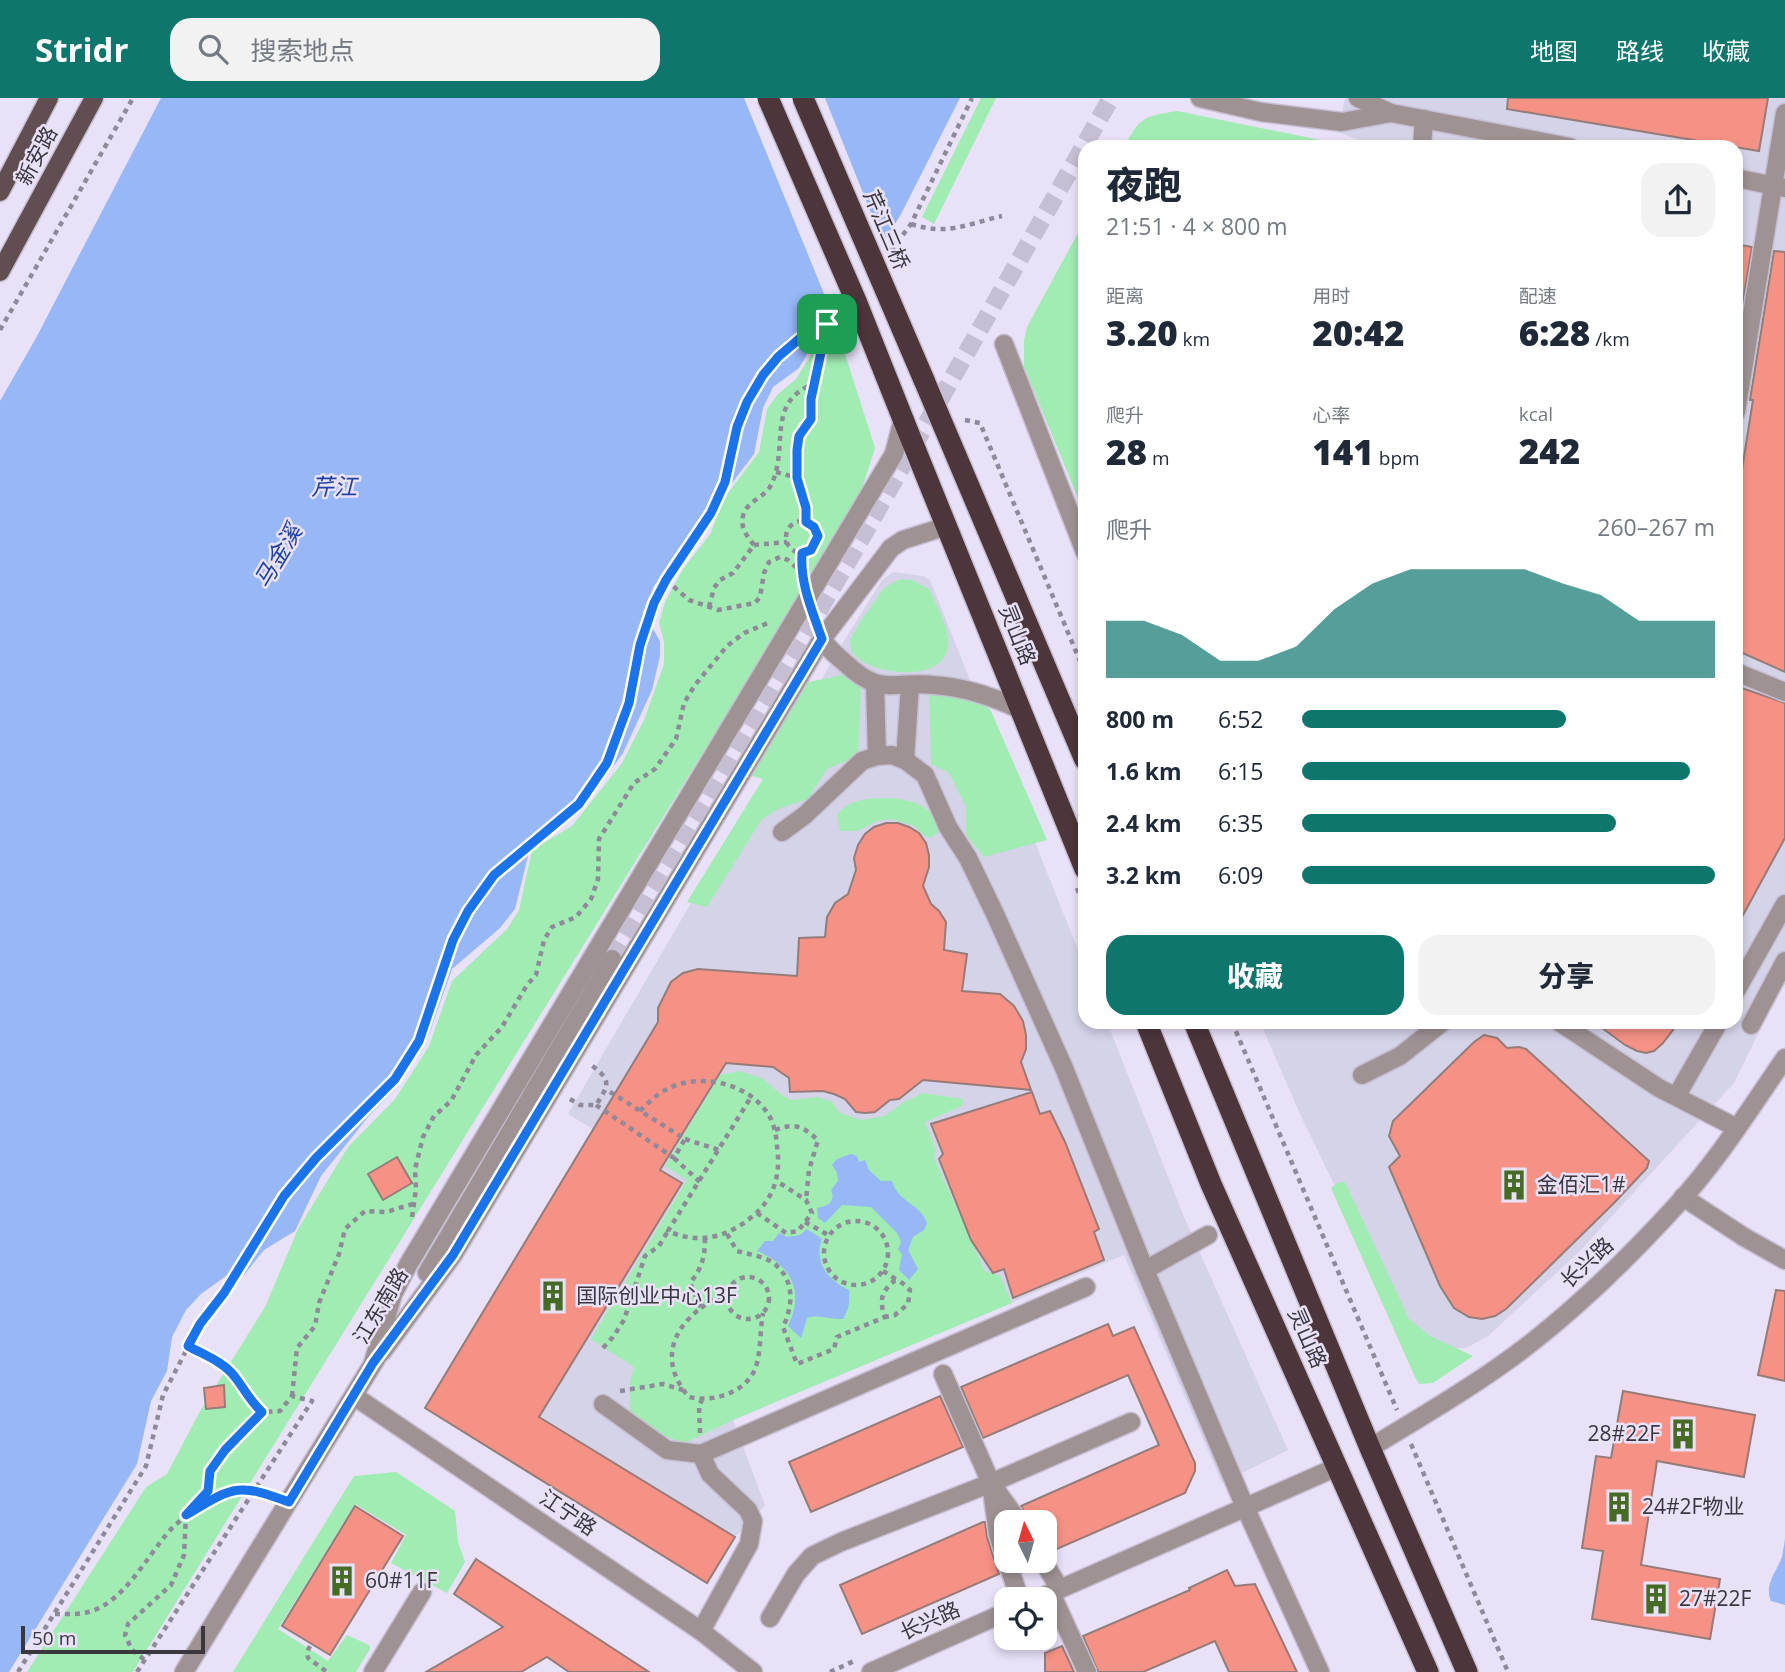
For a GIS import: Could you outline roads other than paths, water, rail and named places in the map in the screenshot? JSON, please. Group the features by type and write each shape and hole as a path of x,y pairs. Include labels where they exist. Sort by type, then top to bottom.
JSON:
{"highway":[{"name":"灵山路","path":"768,98 856,301 1078,852"},
{"name":"芹江三桥","path":"803,98 924,380"},
{"name":"灵山路","path":"924,380 1078,743"},
{"name":"灵山路","path":"1149,1029 1211,1184 1429,1672"},
{"name":"灵山路","path":"1197,1029 1370,1448 1467,1672"}],"main road":[{"name":"新安路","path":"0,192 49,98"},
{"name":"新安路","path":"0,272 94,98"}],"street":[{"path":"1200,98 1261,112 1342,122 1392,105"},
{"path":"1358,98 1392,105 1424,119 1534,140"},
{"path":"1743,375 1779,186 1785,113"},
{"path":"1422,140 1424,119"},
{"path":"1743,179 1779,186"},
{"path":"1004,344 1078,534"},
{"path":"373,1363 393,1294 408,1265 894,454 903,419"},
{"path":"373,1363 453,1255 822,639 891,548 903,540 947,526"},
{"path":"822,639 827,647 859,676 875,684 953,687 1001,700 1021,710"},
{"path":"1743,675 1785,692"},
{"path":"875,684 877,756"},
{"path":"905,760 910,685"},
{"path":"782,832 805,815 862,761 892,755 905,760 925,775 948,827 968,858 1065,1068 1245,1507 1320,1672"},
{"path":"1743,979 1785,904"},
{"name":"江东南路","path":"184,1672 354,1396 612,960"},
{"path":"1751,1026 1785,961"},
{"path":"1362,1075 1400,1056 1434,1029"},
{"path":"1570,1029 1645,1079 1737,1128"},
{"path":"1677,1096 1715,1029"},
{"name":"长兴路","path":"1370,1448 1465,1389 1530,1343 1598,1286 1684,1197 1737,1128 1785,1058"},
{"path":"1684,1197 1785,1261"},
{"path":"1146,1270 1208,1235"},
{"path":"603,1404 667,1450 701,1454 1086,1287"},
{"path":"943,1374 991,1483 1010,1510"},
{"name":"江宁路","path":"354,1396 701,1631 753,1672"},
{"path":"770,1618 796,1574 811,1556 991,1483 1131,1422"},
{"path":"701,1454 710,1474 748,1510 753,1521 749,1544 701,1631"},
{"path":"1057,1590 1337,1467"},
{"path":"991,1483 994,1510"},
{"path":"373,1672 422,1591"},
{"path":"1057,1610 1087,1672"},
{"name":"长兴路","path":"871,1672 994,1617"}],"water":[{"name":"芹江","path":"161,98 960,98 900,216 883,243 827,301 819,333 799,368 773,387 763,408 754,454 654,586 643,612 660,641 660,656 652,690 623,753 593,795 569,820 529,852 515,909 500,928 452,969 427,1040 397,1087 368,1117 321,1176 295,1231 264,1250 244,1275 226,1276 201,1294 186,1310 172,1337 167,1371 151,1401 137,1464 9,1672 0,1672 0,401 36,338"},
{"path":"851,1154 857,1156 859,1162 865,1160 869,1170 881,1181 892,1181 899,1194 919,1211 927,1223 924,1230 913,1237 908,1250 918,1269 909,1280 899,1270 902,1254 898,1249 901,1242 897,1233 871,1207 842,1205 825,1223 818,1218 817,1208 830,1203 831,1190 838,1181 832,1165 837,1159"},
{"path":"807,1229 822,1239 821,1263 829,1276 849,1290 849,1299 843,1319 807,1318 801,1338 788,1326 795,1301 792,1281 779,1264 757,1251 765,1241 773,1241 779,1233 787,1237 800,1235"},
{"path":"1785,1539 1785,1605 1771,1601 1769,1589 1782,1557"}],"tunnel":[{"path":"1087,140 1111,98"},
{"path":"612,959 853,553 1078,156"}],"place":[{"name":"金佰汇1#","path":"1514,1185"},
{"name":"国际创业中心13F","path":"553,1296"},
{"name":"28#22F","path":"1683,1434"},
{"name":"24#2F物业","path":"1619,1507"},
{"name":"60#11F","path":"342,1581"},
{"name":"27#22F","path":"1656,1599"}],"water label":[{"name":"马金溪","path":"278,556"}]}
